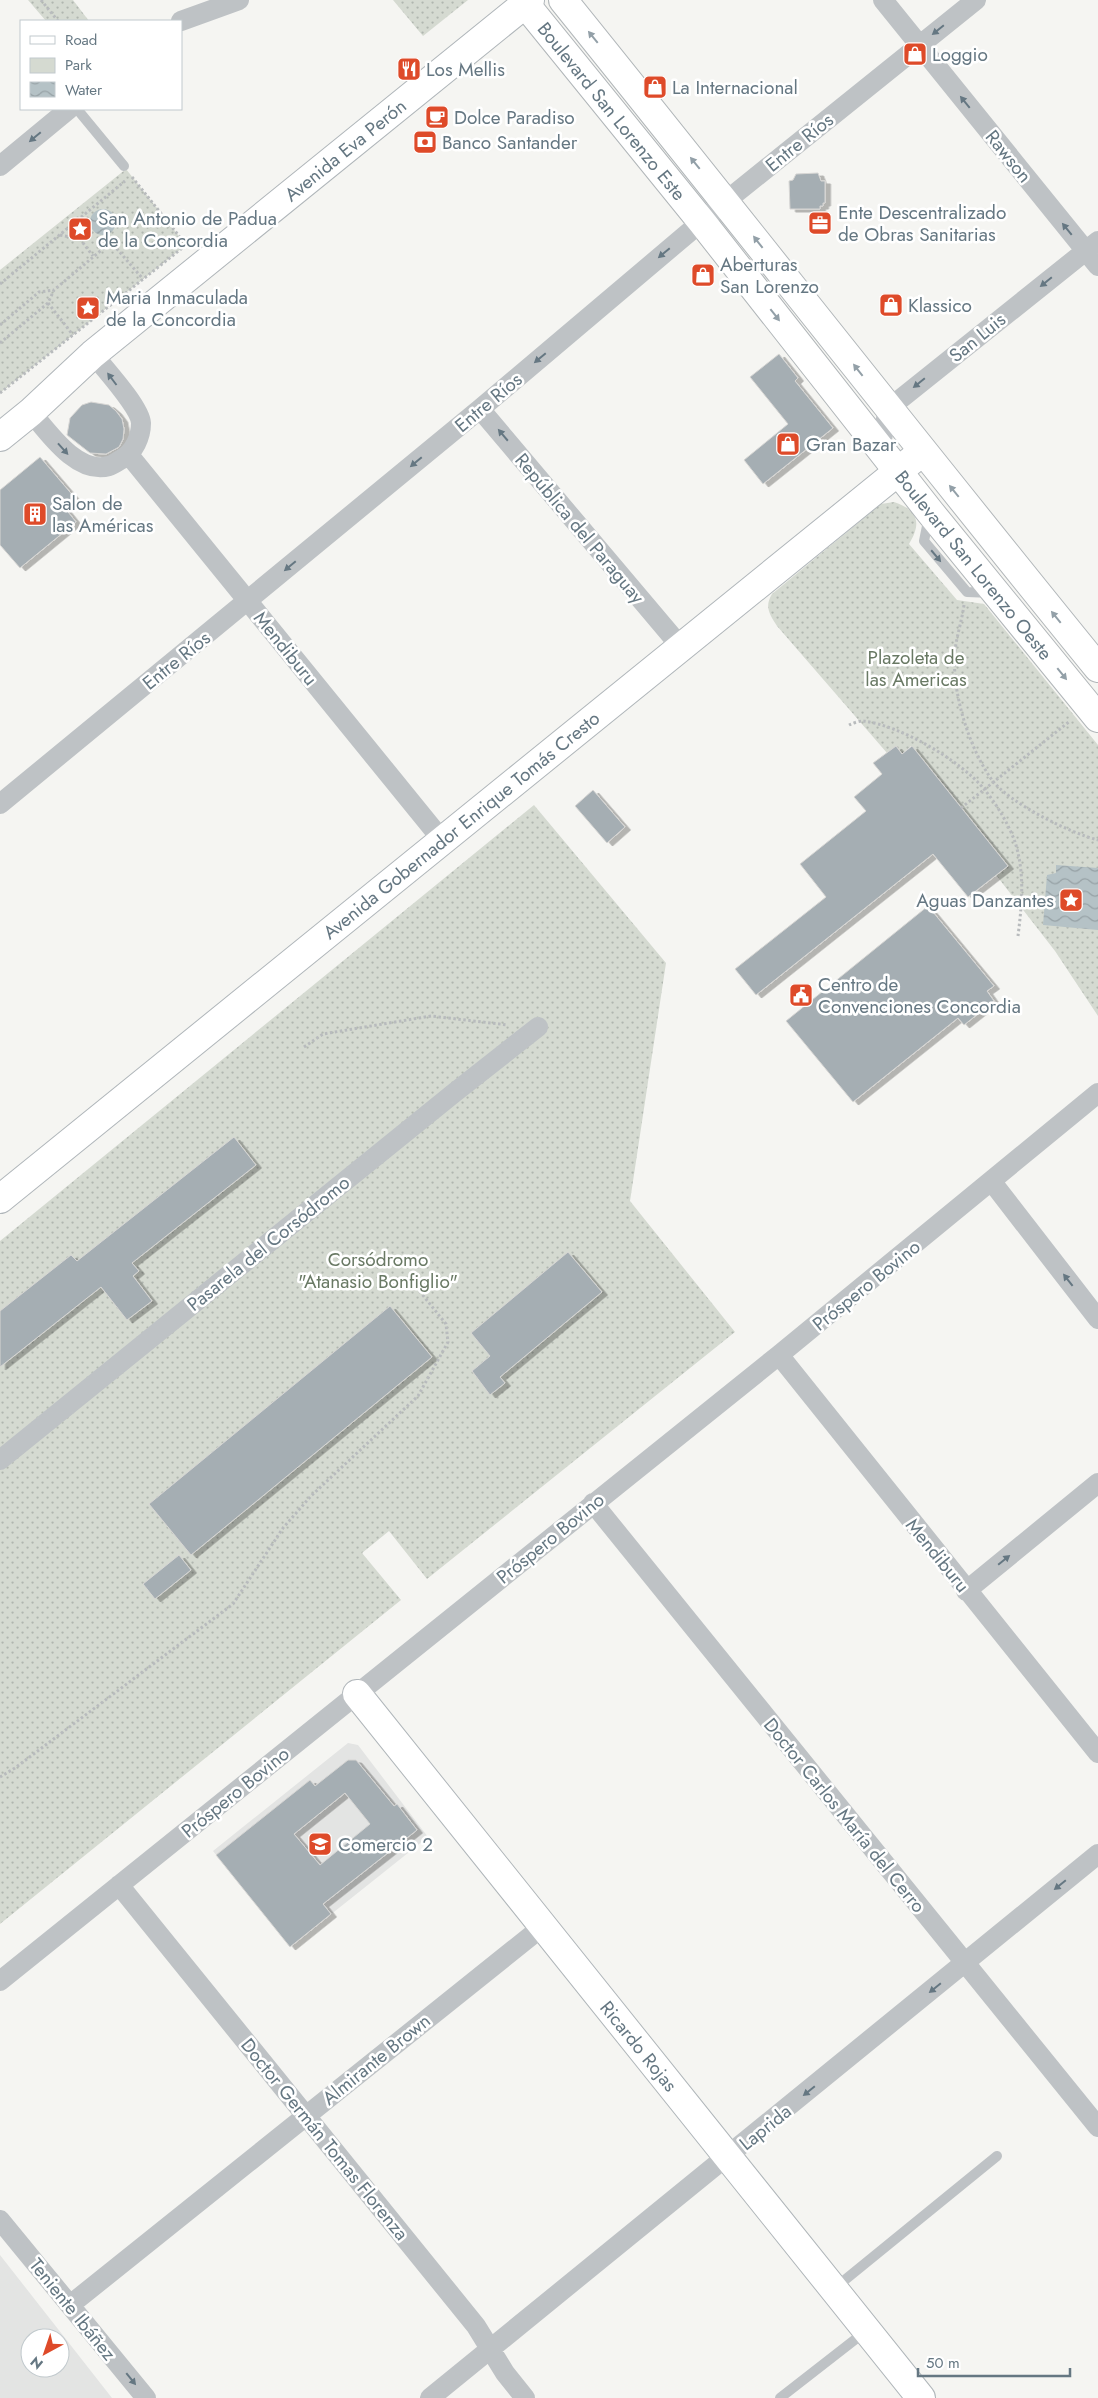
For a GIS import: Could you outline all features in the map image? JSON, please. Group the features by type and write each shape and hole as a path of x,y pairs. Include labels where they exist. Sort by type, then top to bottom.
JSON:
{"main road":[{"name":"Boulevard San Lorenzo Este","path":"563,0 726,201"},
{"name":"Boulevard San Lorenzo Este","path":"526,1 702,222"},
{"name":"Avenida Eva Perón","path":"0,437 94,354 194,255 526,1"},
{"name":"Boulevard San Lorenzo Oeste","path":"726,201 922,452 1098,668"},
{"name":"Boulevard San Lorenzo Oeste","path":"702,222 996,594 1095,707"},
{"name":"Avenida Gobernador Enrique Tomás Cresto","path":"0,1200 922,452"},
{"name":"Ricardo Rojas","path":"357,1694 921,2398"}],"street":[{"path":"182,22 239,0"},
{"name":"Rawson","path":"883,0 1092,246 1098,266"},
{"name":"Entre Ríos","path":"0,804 480,409 726,201 976,0"},
{"path":"0,166 68,110"},
{"name":"San Luis","path":"888,409 1092,246"},
{"path":"30,412 69,455 92,466 108,466 129,455 136,445 141,423 131,402 94,354"},
{"name":"República del Paraguay","path":"480,409 681,647"},
{"path":"880,449 888,409"},
{"name":"Mendiburu","path":"129,455 442,840"},
{"name":"Pasarela del Corsódromo","path":"0,1460 538,1027"},
{"name":"Próspero Bovino","path":"0,1981 592,1503 779,1355 1098,1093"},
{"path":"992,1182 1098,1318"},
{"name":"Mendiburu","path":"779,1355 966,1591 1098,1753"},
{"path":"966,1591 1098,1483"},
{"name":"Doctor Carlos María del Cerro","path":"592,1503 1098,2127"},
{"name":"Laprida","path":"430,2398 1098,1854"},
{"name":"Doctor Germán Tomas Florenza","path":"119,1885 476,2326 505,2373 525,2398"},
{"name":"Almirante Brown","path":"70,2305 542,1927"},
{"name":"Teniente Ibáñez","path":"0,2220 146,2398"}],"lane":[{"path":"77,110 124,166"},
{"path":"930,512 924,540 967,592 996,594"},
{"path":"834,2288 997,2156"},
{"path":"780,2398 867,2331"}],"path":[{"path":"40,0 57,20"},
{"path":"0,393 143,279 194,255 124,166"},
{"path":"0,284 132,176"},
{"path":"60,235 80,239 94,256"},
{"path":"0,343 48,303 54,290 111,242 143,279"},
{"path":"0,325 39,292 54,290"},
{"path":"48,303 73,335"},
{"path":"967,592 955,650 957,700 977,754 993,782 1016,800 1054,824 1098,840"},
{"path":"961,808 993,782 1095,707"},
{"path":"849,725 862,721 892,729 911,738 948,759 984,789 1014,840 1020,860 1023,880 1018,936"},
{"path":"304,1047 323,1034 432,1016 538,1027"},
{"path":"0,1777 15,1768 233,1604 283,1528 311,1496 418,1396 448,1342 446,1324 410,1278"}],"shaded area":[{"name":"Comercio 2","path":"348,1743 358,1745 428,1837 290,1947 213,1851"},
{"path":"0,2255 57,2328 20,2328 20,2378 70,2378 70,2344 112,2398 0,2398"}],"green space":[{"path":"28,0 73,0 88,20 45,20"},
{"path":"393,0 468,0 423,36"},
{"path":"126,169 186,245 0,393 0,270"},
{"name":"Plazoleta de las Americas","path":"894,502 908,509 915,518 916,530 909,544 957,600 984,604 1098,745 1098,1016 1055,951 996,875 911,746 902,754 896,746 887,753 777,626 770,614 768,603 772,594 881,504"},
{"name":"Corsódromo \"Atanasio Bonfiglio\"","path":"534,805 666,963 630,1201 735,1332 427,1579 389,1531 362,1553 401,1600 0,1924 0,1241"}],"water":[{"path":"103,209 112,213 116,222 112,231 103,235 94,231 90,222 94,213"},
{"name":"Aguas Danzantes","path":"1056,865 1098,868 1098,930 1043,925 1047,875 1056,873"}],"building":[{"path":"818,173 821,181 825,181 825,203 823,203 823,206 820,206 820,209 790,209 789,181 793,180 796,174"},
{"path":"779,354 798,378 795,381 833,428 763,484 744,460 788,424 750,377"},
{"path":"91,402 109,405 122,419 123,439 119,447 106,454 90,453 67,435 70,418 82,405"},
{"name":"Salon de las Américas","path":"40,457 75,498 64,507 76,522 20,568 0,545 0,490"},
{"path":"896,746 902,754 912,746 1008,866 968,897 933,854 756,995 735,969 826,897 800,864 866,811 854,797 882,774 873,763"},
{"path":"593,790 625,827 607,843 575,806"},
{"path":"928,906 994,986 987,991 994,1001 964,1025 958,1018 853,1102 786,1021"},
{"path":"234,1137 256,1165 132,1263 139,1271 133,1276 152,1301 127,1320 101,1287 0,1367 0,1311 71,1255 77,1261"},
{"path":"568,1252 602,1292 500,1377 505,1383 490,1395 472,1371 490,1356 471,1333"},
{"path":"390,1306 432,1357 191,1555 149,1504"},
{"path":"179,1555 191,1570 155,1599 143,1584"},
{"name":"Comercio 2","path":"348,1760 356,1760 394,1806 397,1804 417,1830 323,1904 331,1914 290,1947 216,1855 310,1780 315,1786","holes":["345,1793 370,1824 320,1865 294,1834"]}],"place":[{"name":"Loggio","path":"915,54"},
{"name":"Los Mellis","path":"409,69"},
{"name":"La Internacional","path":"655,87"},
{"name":"Dolce Paradiso","path":"437,117"},
{"name":"Banco Santander","path":"425,142"},
{"name":"Ente Descentralizado de Obras Sanitarias","path":"820,223"},
{"name":"San Antonio de Padua de la Concordia","path":"80,229"},
{"name":"Aberturas San Lorenzo","path":"703,275"},
{"name":"Klassico","path":"891,305"},
{"name":"Maria Inmaculada de la Concordia","path":"88,308"},
{"name":"Gran Bazar","path":"788,444"},
{"name":"Salon de las Américas","path":"35,514"},
{"name":"Aguas Danzantes","path":"1071,900"},
{"name":"Centro de Convenciones Concordia","path":"801,995"},
{"name":"Comercio 2","path":"320,1844"}]}
